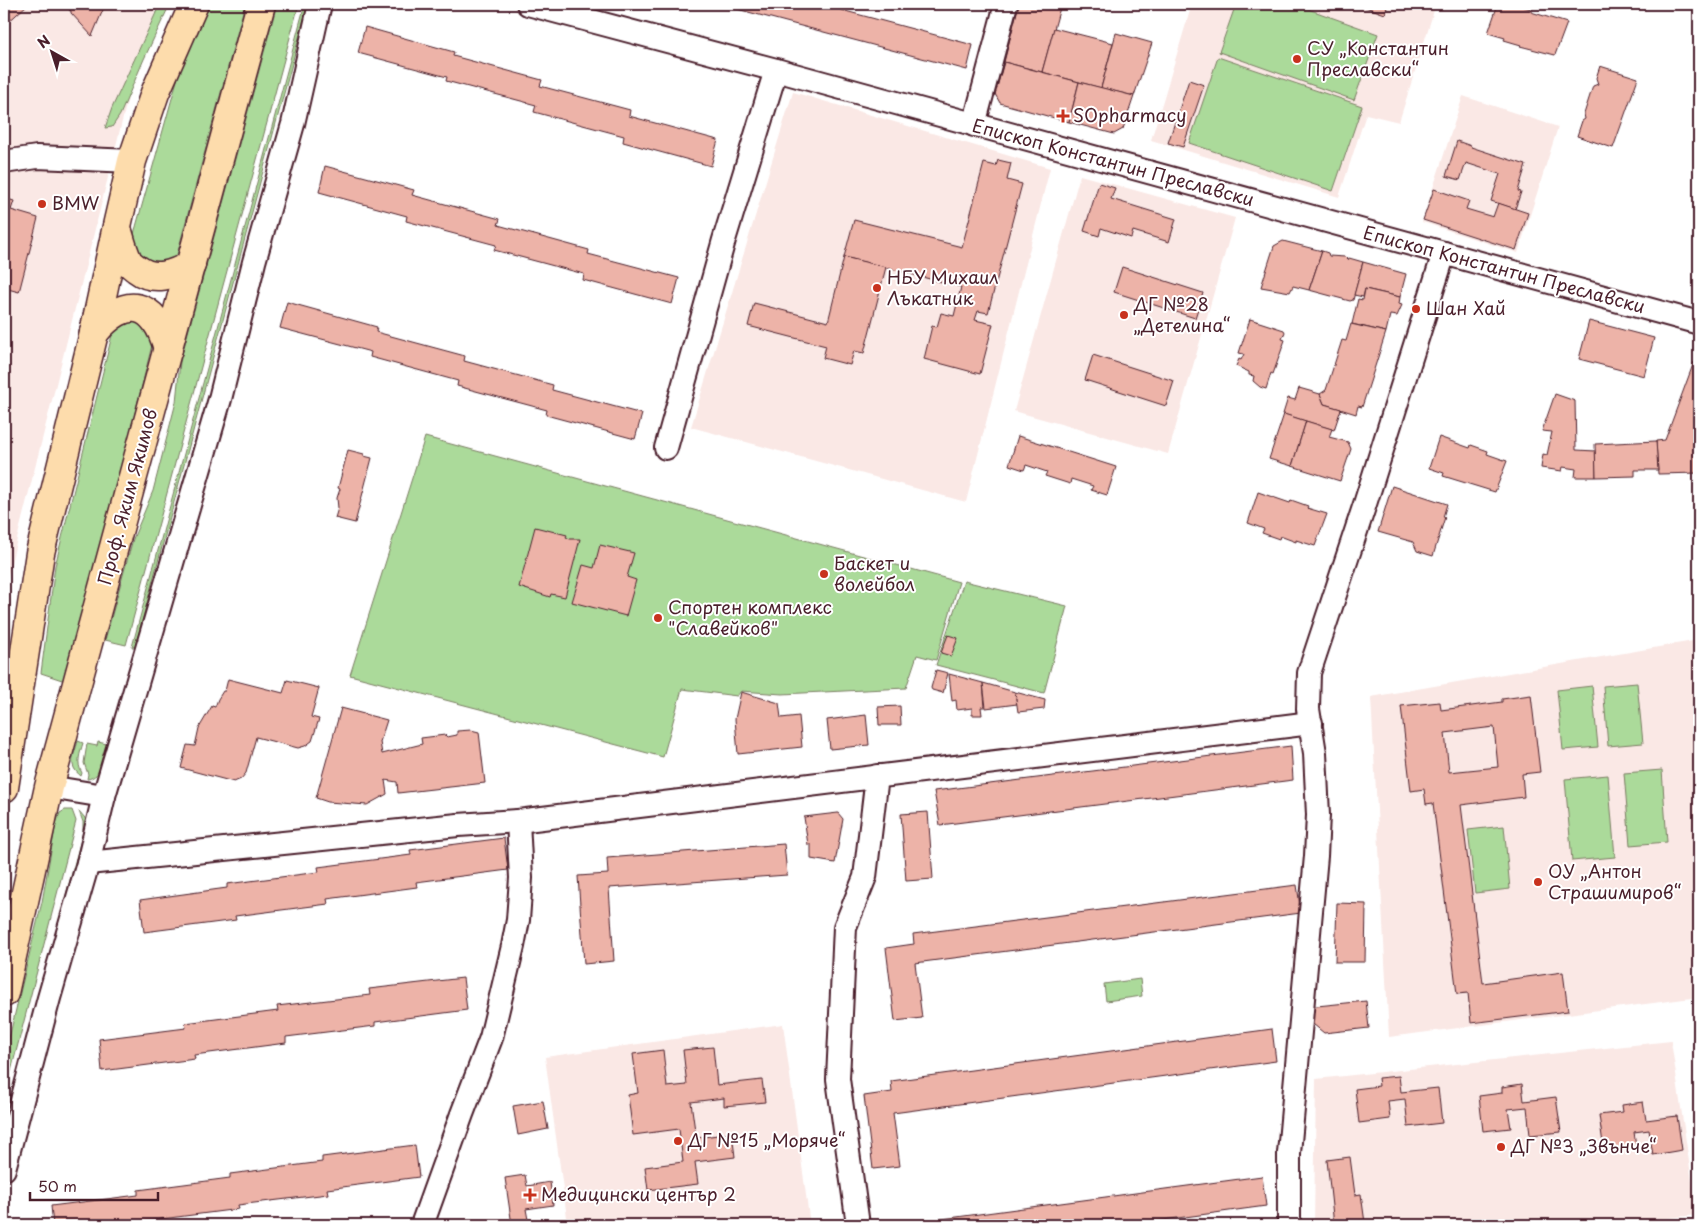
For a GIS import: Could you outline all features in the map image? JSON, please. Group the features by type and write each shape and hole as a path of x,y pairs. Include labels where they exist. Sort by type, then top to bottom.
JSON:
{"highway":[{"path":"4,784 40,553 94,333 132,161 155,93 194,4"},
{"name":"Проф. Яким Якимов","path":"4,993 49,787 262,4"},
{"path":"117,226 129,263 140,271 152,276 161,276 177,273 191,266"},
{"path":"94,333 112,315 125,308 134,306 147,312 158,322 164,333 168,349"}],"street":[{"path":"4,1169 49,998 88,863 104,796 220,399 254,262 293,124 320,4"},
{"name":"Епископ Константин Преславски","path":"528,4 575,10 776,70 1699,323"},
{"path":"974,125 1006,4"},
{"path":"666,448 724,240 776,70"},
{"path":"4,162 37,157 132,161"},
{"path":"1289,1225 1289,1153 1316,856 1318,815 1315,754 1308,709 1309,673 1365,504 1444,253"},
{"path":"88,863 518,820 1311,723"},
{"path":"858,1225 838,1079 845,927 865,877 877,776"},
{"path":"49,787 104,796"},
{"path":"422,1225 492,1038 514,946 521,878 518,820"}],"shaded area":[{"path":"4,4 158,4 135,70 4,591"},
{"name":"СУ „Константин Преславски“","path":"1192,4 1436,4 1399,122 1366,114 1339,197 1151,140"},
{"name":"НБУ Михаил Лъкатник","path":"793,92 1050,168 966,502 691,427"},
{"path":"1463,96 1558,127 1518,253 1422,222"},
{"name":"ДГ №28 „Детелина“","path":"1080,175 1235,218 1168,454 1014,411"},
{"name":"ОУ „Антон Страшимиров“","path":"1699,640 1699,765 1692,998 1389,1037 1371,697"},
{"name":"ДГ №15 „Моряче“","path":"783,1024 810,1225 568,1225 545,1057"},
{"name":"ДГ №3 „Звънче“","path":"1671,1041 1697,1215 1600,1225 1314,1225 1316,1079"}],"green space":[{"path":"160,4 170,4 120,115 112,127 105,128 112,108"},
{"path":"203,4 245,4 176,258 147,270 132,241 183,59"},
{"path":"277,4 299,4 126,645 105,640 133,539 153,491 176,402 180,362"},
{"path":"305,4 308,4 135,647 132,647"},
{"path":"1236,4 1294,4 1378,34 1354,100 1219,52"},
{"path":"1218,57 1362,106 1333,191 1189,143"},
{"path":"140,316 153,341 68,682 41,673 55,566 114,327"},
{"name":"Спортен комплекс \"Славейков\"","path":"425,437 959,582 936,660 917,655 906,688 782,694 741,691 737,696 682,689 663,757 350,675"},
{"path":"964,581 1067,606 1044,693 936,665"},
{"path":"1637,683 1643,743 1608,746 1603,686"},
{"path":"1592,686 1598,747 1563,750 1557,690"},
{"path":"78,741 83,743 79,762 81,776 73,764"},
{"path":"98,742 107,744 104,760 96,775 87,779 88,774 84,763 87,744 97,746"},
{"path":"1662,770 1667,842 1630,845 1624,773"},
{"path":"1608,775 1615,857 1572,861 1565,779"},
{"path":"65,810 72,810 76,821 4,1098 4,1059 42,902 56,823 60,813"},
{"path":"79,811 87,824 4,1136 4,1124 83,832 83,822"},
{"path":"1504,826 1510,889 1475,893 1468,830"},
{"path":"1140,979 1142,996 1106,1001 1104,984"}],"building":[{"path":"4,4 28,4 4,26"},
{"path":"71,4 105,5 92,36 69,10"},
{"path":"718,4 819,4 973,45 967,70"},
{"path":"1019,4 1061,4 1042,72 1004,62"},
{"path":"1149,4 1164,4 1162,8"},
{"path":"1360,4 1388,4 1385,14"},
{"path":"1498,4 1515,6 1515,4 1531,9 1531,12 1567,23 1555,55 1520,46 1504,40 1505,38 1488,33"},
{"path":"365,27 454,52 453,56 542,80 540,86 630,110 629,116 718,140 711,166 623,142 624,136 534,112 536,105 446,81 447,77 358,53"},
{"path":"1054,28 1113,43 1101,88 1042,72"},
{"path":"1116,33 1152,43 1134,96 1101,88"},
{"path":"1004,62 1079,82 1069,122 1000,103 995,94"},
{"path":"1600,66 1638,78 1613,148 1577,136 1582,121 1585,119 1584,114 1593,86 1598,84 1596,78"},
{"path":"1189,80 1204,85 1183,147 1168,143"},
{"path":"1079,82 1134,96 1123,129 1114,134 1069,122"},
{"path":"1457,141 1526,165 1518,191 1521,192 1515,209 1491,201 1500,174 1466,163 1460,180 1446,176"},
{"path":"998,160 1011,163 1007,180 1022,184 988,313 978,311 975,320 993,324 980,374 924,359 932,326 937,327 941,313 954,316 961,287 844,257 854,220 962,247 984,163 996,166"},
{"path":"325,166 414,190 412,195 500,219 498,225 589,250 588,254 679,278 672,304 583,280 584,274 494,250 496,245 406,221 407,216 319,192"},
{"path":"1099,183 1115,188 1111,199 1176,219 1169,242 1133,231 1131,238 1101,228 1099,236 1084,231"},
{"path":"1434,189 1469,201 1466,209 1493,217 1498,203 1528,213 1516,250 1423,220"},
{"path":"4,198 14,201 11,210 38,218 19,292 4,288"},
{"path":"1283,241 1322,251 1309,290 1293,286 1290,292 1261,287 1274,246"},
{"path":"1322,251 1328,253 1329,256 1345,257 1348,260 1349,258 1363,262 1353,300 1350,301 1309,290"},
{"path":"844,257 886,267 864,353 854,351 850,365 823,358 826,346 748,326 754,303 828,322"},
{"path":"1363,262 1406,274 1400,297 1365,289 1363,297 1354,295"},
{"path":"1122,267 1203,293 1195,318 1114,292"},
{"path":"1365,289 1400,297 1399,304 1402,305 1397,316 1390,315 1386,332 1352,324 1358,299 1363,300"},
{"path":"287,302 377,327 376,332 465,356 464,361 553,385 552,390 642,414 635,439 546,415 547,410 457,386 458,381 370,357 371,352 280,328"},
{"path":"1250,319 1284,330 1285,332 1282,339 1285,340 1266,389 1253,381 1254,376 1249,375 1249,372 1236,366 1244,354 1239,353"},
{"path":"1589,321 1654,338 1644,376 1579,359"},
{"path":"1351,324 1386,332 1362,407 1358,406 1356,414 1324,404 1320,394 1326,390 1342,340 1346,341"},
{"path":"1093,355 1174,381 1166,406 1085,380"},
{"path":"1694,362 1699,363 1699,473 1658,474 1656,441 1665,440"},
{"path":"1299,388 1320,394 1324,404 1341,409 1334,430 1283,414 1288,398 1295,400"},
{"path":"1555,394 1575,401 1576,450 1596,451 1596,477 1575,477 1576,469 1563,467 1562,471 1541,468 1543,454 1547,455 1552,432 1542,431"},
{"path":"1284,414 1306,421 1292,466 1269,459"},
{"path":"1306,421 1332,429 1329,437 1348,442 1351,449 1340,481 1292,466"},
{"path":"1018,436 1116,467 1107,495 1091,490 1093,486 1071,479 1070,484 1045,476 1047,472 1026,465 1024,470 1009,465"},
{"path":"1439,437 1470,448 1471,445 1488,451 1487,454 1507,461 1495,492 1443,476 1444,473 1429,468"},
{"path":"1656,441 1658,470 1635,470 1635,476 1596,477 1595,444"},
{"path":"348,450 372,458 355,523 335,518 340,489 338,488"},
{"path":"1392,486 1447,504 1433,556 1417,551 1413,542 1378,532"},
{"path":"1258,492 1290,503 1291,500 1308,506 1307,508 1327,514 1315,546 1280,536 1279,539 1262,533 1264,529 1248,523"},
{"path":"535,527 567,535 566,537 570,539 580,539 565,597 551,594 550,597 519,587"},
{"path":"600,545 634,553 627,577 636,580 626,616 572,602 583,565 594,568"},
{"path":"948,635 958,638 951,656 941,653"},
{"path":"936,670 948,673 943,693 931,688"},
{"path":"949,674 983,683 985,707 981,707 982,715 972,715 972,708 957,710 956,700 952,701"},
{"path":"228,679 283,693 287,680 319,688 311,717 319,719 312,741 298,748 256,737 246,773 241,779 234,782 181,768 187,745 195,746 199,728 212,706 215,707 223,691 225,691"},
{"path":"983,683 1015,692 1017,704 986,708"},
{"path":"741,692 779,703 781,718 799,716 802,747 738,754 735,719"},
{"path":"1015,692 1045,700 1044,709 1018,712"},
{"path":"1531,695 1540,772 1522,774 1524,797 1461,805 1483,983 1563,972 1568,1011 1471,1023 1468,993 1457,994 1433,803 1426,804 1424,789 1411,791 1401,706 1440,702 1441,710 1502,702 1502,699","holes":["1494,727 1498,767 1449,772 1445,733"]},
{"path":"900,706 901,725 879,725 878,707"},
{"path":"341,708 387,720 380,742 382,754 422,744 421,738 445,735 447,737 457,735 457,731 471,730 479,732 485,783 398,793 397,782 385,780 387,794 367,805 328,802 316,798"},
{"path":"866,715 869,745 830,749 827,720"},
{"path":"1291,746 1293,780 940,825 934,791"},
{"path":"928,812 933,879 906,881 901,814"},
{"path":"838,813 843,819 835,863 811,859 811,845 808,845 804,817"},
{"path":"504,838 508,870 416,882 417,887 327,899 328,904 235,916 236,920 144,932 140,900 227,888 227,884 319,872 318,867 411,855 410,850"},
{"path":"784,844 787,875 609,888 614,961 584,964 578,876 608,874 607,858"},
{"path":"1297,885 1301,913 915,963 922,1018 895,1021 886,948 914,944 913,934"},
{"path":"1337,903 1366,904 1365,962 1335,962"},
{"path":"463,978 467,1010 375,1022 375,1026 286,1037 286,1043 194,1055 195,1059 102,1071 99,1039 186,1028 185,1023 278,1011 277,1006 370,995 369,989"},
{"path":"1366,1001 1369,1028 1324,1033 1308,1020 1307,1007"},
{"path":"1272,1029 1276,1061 893,1113 900,1166 873,1169 864,1096 892,1092 891,1081"},
{"path":"713,1047 717,1085 762,1080 765,1102 724,1106 724,1098 691,1102 696,1138 732,1133 735,1157 695,1162 698,1184 648,1190 645,1167 683,1162 679,1129 633,1135 628,1095 638,1093 633,1054 663,1050 667,1087 687,1085 683,1050"},
{"path":"1399,1076 1401,1092 1438,1088 1442,1123 1408,1127 1405,1099 1388,1101 1390,1119 1359,1123 1355,1089 1379,1086 1378,1078"},
{"path":"1522,1084 1524,1101 1556,1097 1561,1132 1530,1135 1527,1107 1508,1109 1511,1128 1483,1131 1479,1096 1502,1093 1502,1087"},
{"path":"543,1101 548,1129 518,1135 513,1106"},
{"path":"1643,1102 1646,1120 1677,1116 1682,1150 1653,1155 1649,1130 1634,1132 1636,1146 1604,1151 1599,1115 1623,1112 1622,1105"},
{"path":"415,1145 419,1177 327,1189 328,1194 238,1205 239,1209 146,1221 146,1225 53,1225 51,1206 138,1195 138,1190 230,1178 230,1174 322,1162 322,1157"},
{"path":"1350,1157 1355,1195 1361,1194 1365,1223 1373,1222 1373,1225 1334,1225 1327,1160"},
{"name":"Медицински център 2","path":"525,1175 527,1186 550,1182 553,1205 526,1209 529,1225 512,1225 505,1178"},
{"path":"1262,1176 1266,1206 1126,1225 897,1225"}],"place":[{"name":"СУ „Константин Преславски“","path":"1297,59"},
{"name":"SOpharmacy","path":"1063,116"},
{"name":"BMW","path":"42,204"},
{"name":"НБУ Михаил Лъкатник","path":"877,288"},
{"name":"Шан Хай","path":"1416,309"},
{"name":"ДГ №28 „Детелина“","path":"1124,315"},
{"name":"Баскет и волейбол","path":"824,574"},
{"name":"Спортен комплекс \"Славейков\"","path":"658,618"},
{"name":"ОУ „Антон Страшимиров“","path":"1538,882"},
{"name":"ДГ №15 „Моряче“","path":"678,1141"},
{"name":"ДГ №3 „Звънче“","path":"1501,1147"},
{"name":"Медицински център 2","path":"530,1195"}]}
